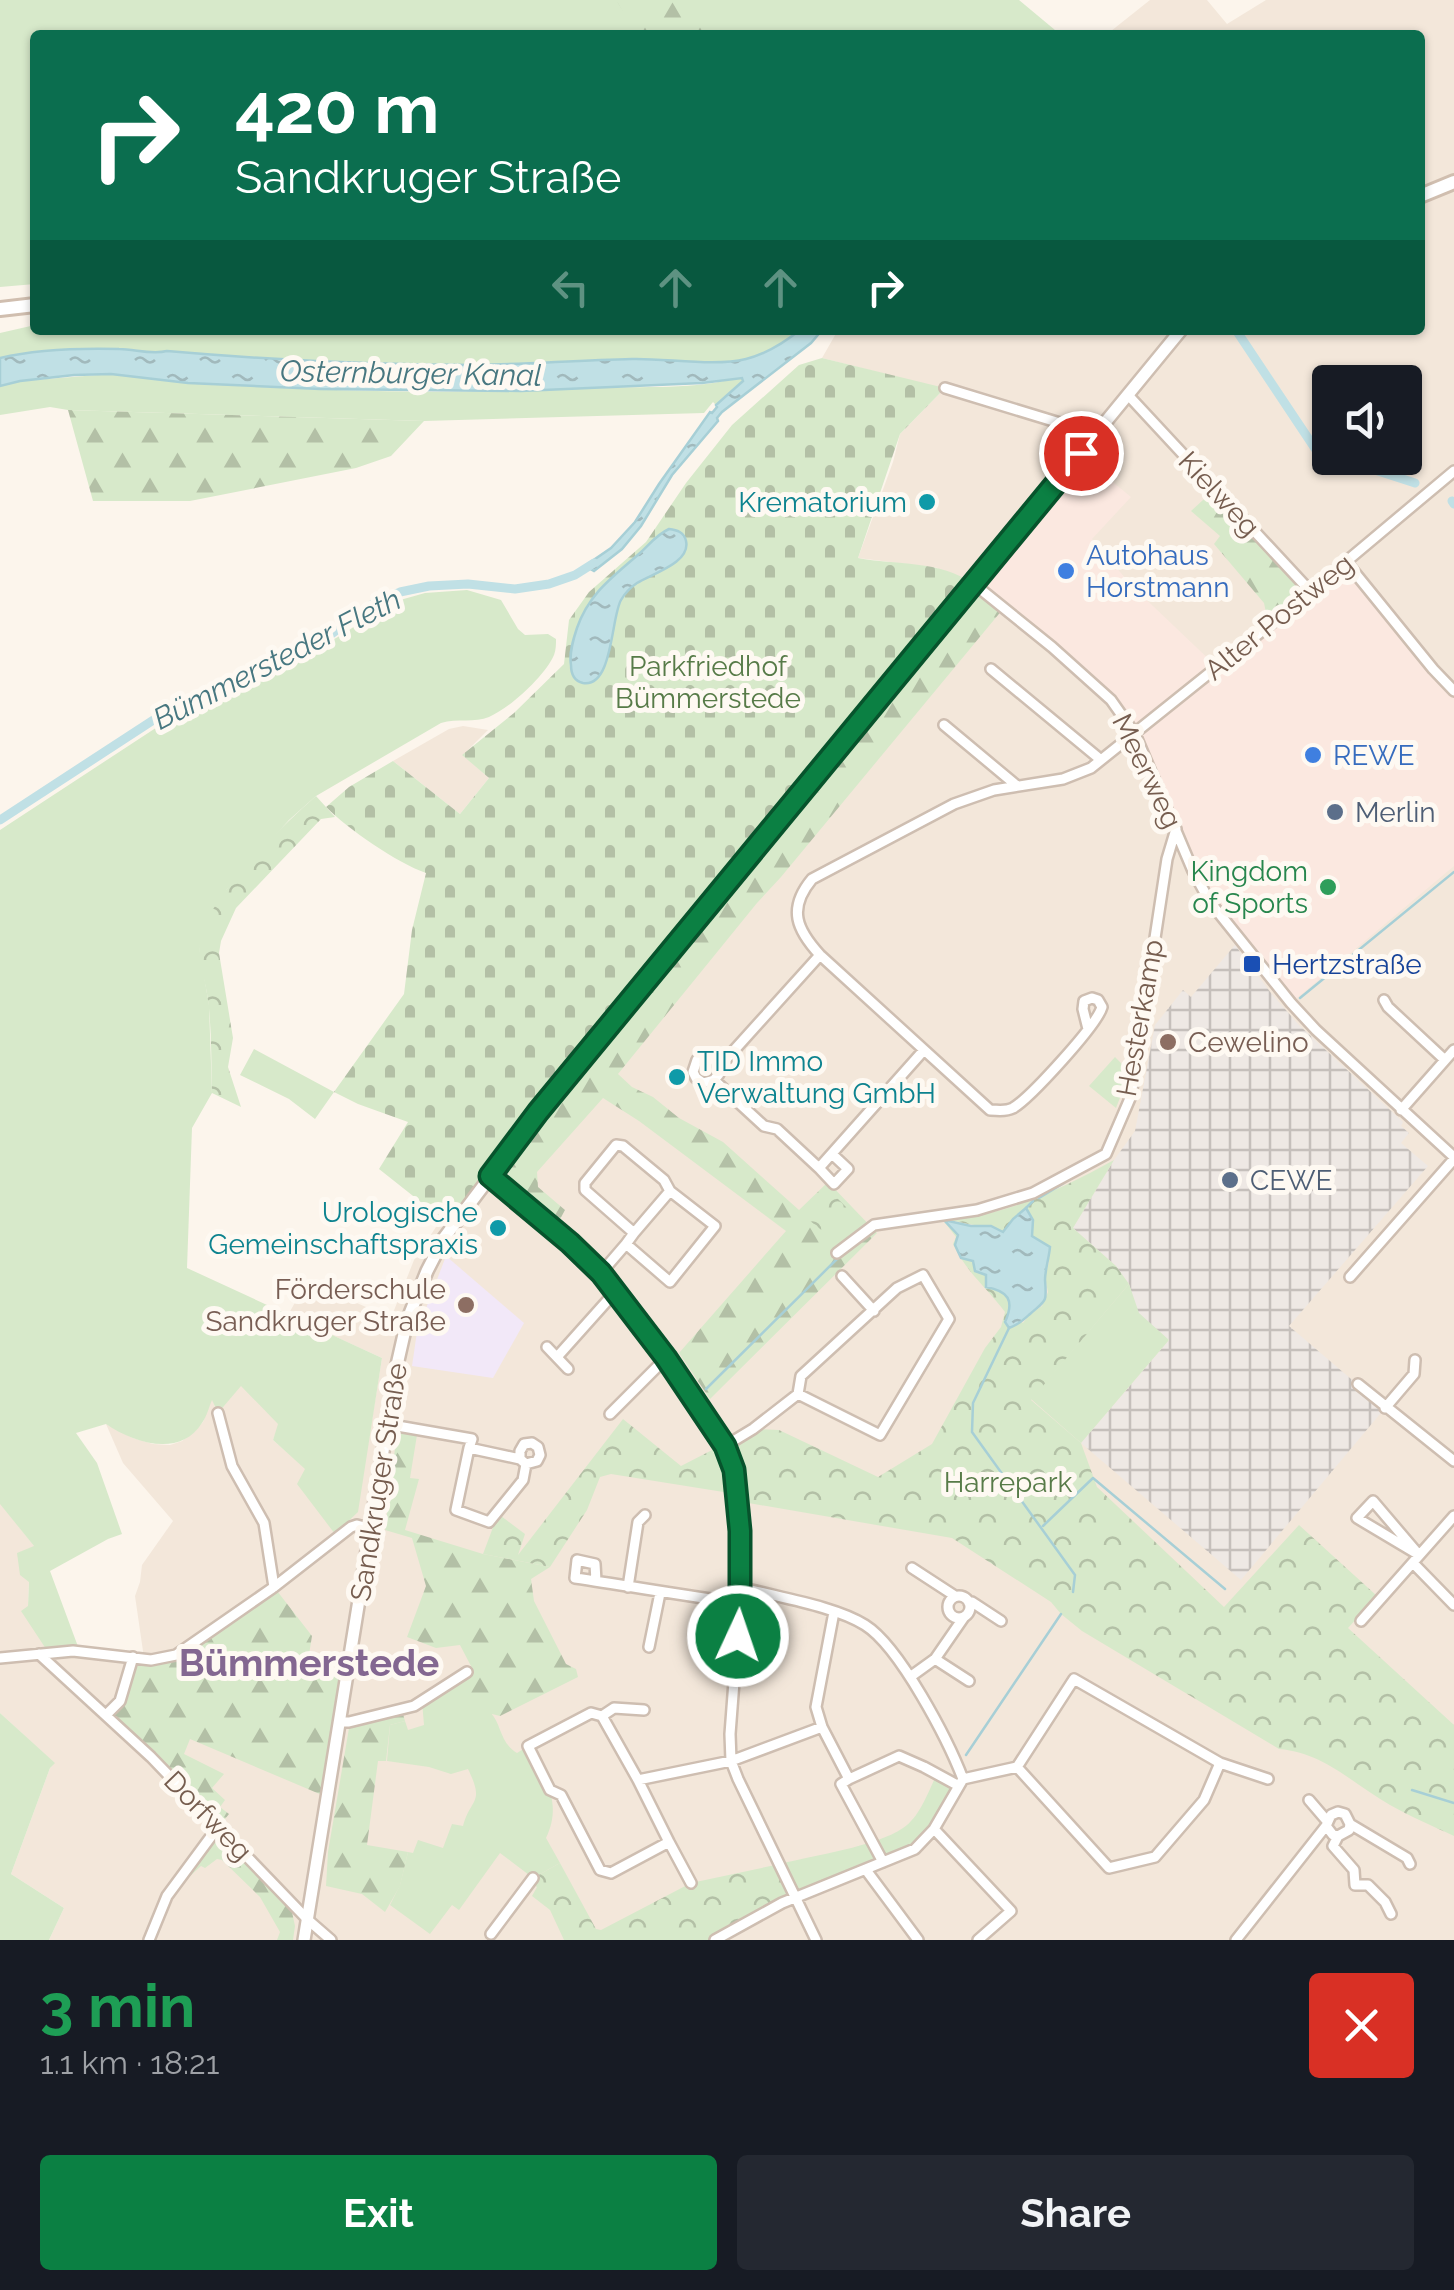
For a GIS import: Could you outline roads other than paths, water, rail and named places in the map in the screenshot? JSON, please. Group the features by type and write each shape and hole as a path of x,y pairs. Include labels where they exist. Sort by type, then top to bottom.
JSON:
{"main road":[{"path":"1425,194 1454,182"},
{"path":"0,309 30,306"}],"street":[{"name":"Sandkruger Straße","path":"304,1940 386,1424 407,1321 426,1271 444,1238 538,1112 1177,335"},
{"path":"945,388 1096,434"},
{"name":"Kielweg","path":"1128,395 1310,592"},
{"name":"Alter Postweg","path":"1088,1030 1022,1101 1005,1111 990,1110 808,942 796,913 804,888 812,879 954,804 1016,785 1063,779 1091,768 1347,563 1454,471"},
{"path":"1347,563 1454,691"},
{"name":"Meerweg","path":"974,584 1111,700 1134,734 1210,902 1316,1030 1454,1158"},
{"path":"991,669 1100,760"},
{"path":"944,725 1016,785"},
{"name":"Hesterkamp","path":"836,1253 874,1225 978,1210 1032,1193 1106,1154 1131,1096 1167,859 1176,829"},
{"path":"719,1068 708,1057 698,1060 693,1072 702,1082 714,1080 719,1068 820,956"},
{"path":"1384,1000 1445,1060"},
{"path":"819,1168 924,1050"},
{"path":"1402,1110 1454,1050"},
{"path":"714,1080 764,1126 777,1129 834,1184 848,1169 832,1154"},
{"path":"626,1244 670,1282 715,1226 670,1191 664,1180 634,1154 616,1145 585,1183 584,1190 634,1233"},
{"path":"1350,1277 1454,1158"},
{"path":"490,1176 601,1273 666,1358 725,1446 737,1494 740,1587 731,1760 816,1940"},
{"path":"601,1273 670,1191"},
{"path":"725,1446 798,1394 801,1376 897,1288 923,1275 949,1319 880,1435 798,1394"},
{"path":"842,1276 874,1310"},
{"path":"557,1357 616,1292"},
{"path":"547,1347 568,1369"},
{"path":"610,1414 666,1358"},
{"path":"1385,1408 1414,1374 1415,1360"},
{"path":"1358,1384 1454,1461"},
{"path":"218,1413 232,1466 264,1523 274,1587"},
{"path":"386,1424 472,1438 469,1448 456,1510 489,1522 523,1480 523,1461 469,1448"},
{"path":"1416,1559 1357,1518 1373,1501 1454,1605"},
{"path":"628,1587 638,1522 645,1515"},
{"path":"1361,1621 1454,1516"},
{"path":"0,1658 73,1651 151,1660 176,1655 274,1587 352,1526 372,1529"},
{"path":"912,1568 1001,1620"},
{"path":"596,1582 740,1604"},
{"path":"715,1940 795,1897 914,1849 934,1829 961,1783 953,1752 910,1677 876,1633 852,1618 740,1587"},
{"path":"649,1647 660,1593"},
{"path":"955,1596 948,1611 964,1617"},
{"path":"910,1677 936,1659 968,1612 969,1603"},
{"path":"834,1612 816,1707 849,1779"},
{"name":"Dorfweg","path":"39,1654 107,1714 331,1940"},
{"path":"107,1714 120,1702 133,1657"},
{"path":"936,1659 969,1681"},
{"path":"339,1722 414,1706 467,1672"},
{"path":"883,1862 841,1784 899,1756 961,1783 1018,1768 1074,1679 1220,1763 1268,1779"},
{"path":"602,1716 614,1708 644,1710"},
{"path":"669,1842 612,1872 600,1870 562,1796 550,1790 528,1746 591,1713 602,1716 638,1780 691,1884"},
{"path":"638,1780 731,1760 822,1727"},
{"path":"1018,1768 1110,1868 1155,1857 1204,1800 1220,1763"},
{"path":"1309,1800 1333,1835 1338,1836"},
{"path":"1236,1940 1331,1815 1338,1812 1346,1814 1350,1824 1333,1846 1354,1870 1356,1885 1368,1885 1391,1914"},
{"path":"1350,1824 1407,1858 1410,1864"},
{"path":"149,1940 166,1896 218,1826"},
{"path":"934,1829 1011,1911 978,1940"},
{"path":"866,1870 918,1940"},
{"path":"492,1938 533,1878"}],"water":[{"name":"Osternburger Kanal","path":"793,335 818,335 722,412 672,475 641,526 622,549 594,571 585,566 611,548 635,522 710,412 742,378 521,391 320,389 188,383 111,374 0,386 0,358 59,350 125,349 479,365 632,359 719,362 746,359"},
{"path":"669,529 685,538 682,556 626,593 600,675 593,682 577,680 572,671 571,651 588,605 611,578"},
{"path":"1026,1208 1033,1220 1032,1236 1050,1247 1045,1297 1025,1319 1009,1328 1005,1322 1008,1298 986,1287 986,1275 975,1271 973,1261 961,1258 955,1245 958,1235 944,1220 991,1226 1003,1232"}],"waterway":[{"path":"1239,335 1312,444"},
{"path":"1390,475 1415,483"},
{"name":"Bümmersteder Fleth","path":"0,820 158,717 264,665 318,644 371,605 400,592 429,586 468,584 515,589 549,584 594,563"},
{"path":"1164,907 1170,869"},
{"path":"1300,998 1454,872"},
{"path":"1039,1198 1064,1183"},
{"path":"1026,1208 1033,1201"},
{"path":"881,1228 944,1220"},
{"path":"839,1257 858,1243"},
{"path":"706,1389 837,1259"},
{"path":"1009,1328 973,1403 972,1432 1075,1575 1073,1592"},
{"path":"1043,1526 1093,1478 1225,1589"},
{"path":"966,1755 1061,1614"},
{"path":"1412,1790 1454,1803"}],"place":[{"name":"Krematorium","path":"927,502"},
{"name":"Autohaus Horstmann","path":"1066,571"},
{"name":"REWE","path":"1313,755"},
{"name":"Merlin","path":"1335,812"},
{"name":"Kingdom of Sports","path":"1328,887"},
{"name":"Hertzstraße","path":"1252,964"},
{"name":"Cewelino","path":"1168,1042"},
{"name":"TID Immo Verwaltung GmbH","path":"677,1077"},
{"name":"CEWE","path":"1230,1180"},
{"name":"Urologische Gemeinschaftspraxis","path":"498,1228"},
{"name":"Förderschule Sandkruger Straße","path":"466,1305"}],"district":[{"name":"Bümmerstede","path":"309,1662"}],"park label":[{"name":"Parkfriedhof Bümmerstede","path":"708,682"},
{"name":"Harrepark","path":"1008,1482"}]}
